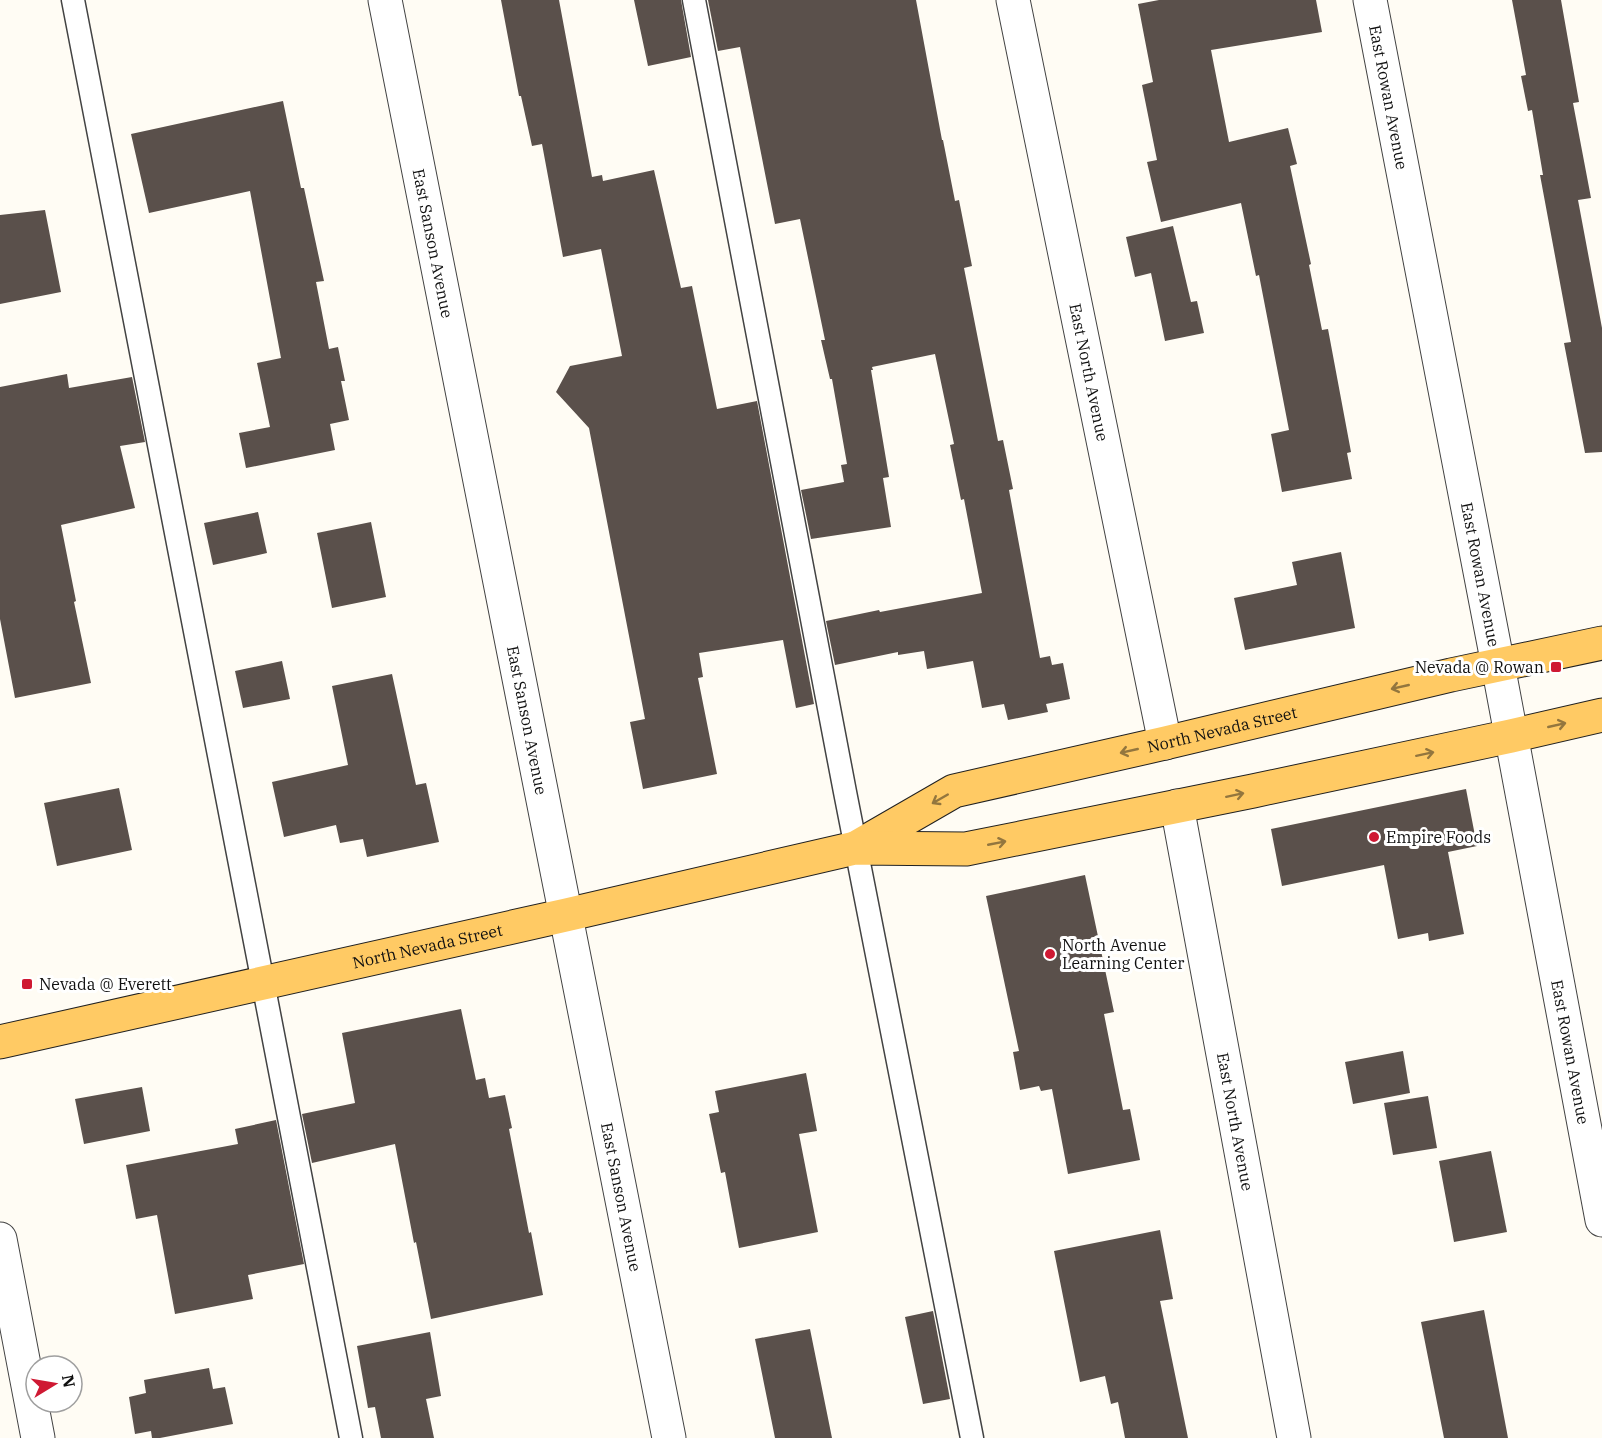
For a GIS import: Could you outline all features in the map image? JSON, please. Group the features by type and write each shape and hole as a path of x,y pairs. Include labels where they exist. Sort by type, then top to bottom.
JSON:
{"main road":[{"name":"North Nevada Street","path":"855,848 954,791 1602,643"},
{"name":"North Nevada Street","path":"0,1042 855,848 966,849 1602,715"}],"street":[{"name":"East Sanson Avenue","path":"385,0 669,1438"},
{"name":"East North Avenue","path":"1013,0 1165,743"},
{"name":"East Rowan Avenue","path":"1370,0 1602,1220"},
{"name":"East North Avenue","path":"1177,806 1294,1438"},
{"path":"0,1239 38,1438"}],"lane":[{"path":"73,0 351,1438"},
{"path":"694,0 855,848 972,1438"}],"building":[{"path":"501,0 559,0 592,177 602,175 603,181 654,170 681,288 692,286 717,409 757,401 814,704 796,708 783,640 699,653 703,677 698,678 717,774 643,789 630,722 645,719 589,428 556,392 570,366 622,356 601,249 563,257 542,144 532,146 521,96 519,96"},
{"path":"634,0 681,0 691,57 648,66"},
{"path":"708,0 916,0 942,140 955,201 959,200 972,266 964,268 998,441 1003,440 1013,489 1009,490 1040,658 1050,656 1052,665 1063,663 1070,699 1046,704 1048,712 1008,720 1004,704 982,708 973,661 927,669 924,651 898,655 898,652 835,665 826,621 982,593 964,499 961,500 950,445 954,444 935,354 872,367 889,477 883,478 891,527 811,539 801,490 844,482 841,465 847,464 832,379 830,379 821,340 825,340 800,219 775,224 740,47 718,51"},
{"path":"1159,0 1316,0 1322,32 1211,50 1229,142 1288,128 1297,164 1290,166 1311,264 1309,265 1322,330 1328,329 1351,452 1347,453 1352,479 1282,492 1271,434 1289,430 1259,275 1256,276 1241,203 1161,222 1147,162 1157,160 1142,85 1153,82 1138,4"},
{"path":"1512,0 1561,0 1579,102 1573,103 1591,198 1578,200 1602,328 1602,452 1585,453 1564,343 1571,342 1540,175 1543,175 1532,110 1528,111 1521,76 1526,75"},
{"path":"283,101 324,281 316,282 329,349 338,347 345,381 341,381 349,420 330,424 335,450 246,468 239,433 270,427 257,363 281,358 250,191 149,213 131,134"},
{"path":"45,210 61,292 0,304 0,215"},
{"path":"1173,226 1191,302 1197,301 1204,333 1165,341 1151,273 1135,277 1126,237"},
{"path":"67,374 69,388 132,377 145,442 120,446 135,508 61,525 91,683 15,698 0,619 0,387"},
{"path":"258,512 267,553 213,565 204,523"},
{"path":"371,522 386,597 332,608 317,533"},
{"path":"1341,552 1355,628 1245,650 1234,598 1297,585 1292,562"},
{"path":"282,661 290,699 243,708 235,671"},
{"path":"392,674 416,785 426,783 439,842 367,857 363,839 340,843 336,825 284,837 272,782 348,765 332,686"},
{"path":"119,788 132,850 57,866 44,803"},
{"name":"Empire Foods","path":"1466,789 1477,846 1448,852 1464,934 1429,941 1428,933 1398,939 1384,865 1282,886 1271,829"},
{"path":"1085,875 1114,1012 1104,1014 1123,1110 1130,1109 1140,1160 1068,1174 1052,1089 1041,1091 1039,1086 1020,1090 1013,1052 1019,1051 986,896"},
{"path":"461,1009 476,1080 485,1078 489,1098 505,1095 512,1128 509,1129 543,1295 431,1319 395,1144 312,1163 302,1114 355,1103 342,1033"},
{"path":"1403,1051 1410,1093 1353,1104 1345,1062"},
{"path":"806,1073 817,1131 799,1134 818,1232 739,1248 725,1172 721,1173 709,1114 719,1112 715,1091"},
{"path":"142,1087 150,1131 84,1144 75,1099"},
{"path":"1428,1096 1437,1148 1393,1155 1384,1103"},
{"path":"276,1120 304,1264 248,1275 253,1299 175,1314 157,1215 136,1219 126,1165 238,1144 235,1129"},
{"path":"1491,1151 1507,1232 1454,1242 1439,1161"},
{"path":"1160,1230 1173,1299 1160,1301 1188,1438 1125,1438 1118,1402 1111,1404 1105,1376 1080,1382 1054,1251"},
{"path":"1484,1310 1508,1438 1444,1438 1421,1322"},
{"path":"933,1311 950,1399 923,1404 905,1317"},
{"path":"810,1329 832,1438 775,1438 755,1339"},
{"path":"430,1332 441,1396 426,1399 434,1438 381,1438 375,1407 368,1408 357,1346"},
{"path":"209,1368 213,1389 225,1387 233,1424 160,1438 152,1438 151,1431 135,1434 129,1397 146,1393 144,1380"}],"place":[{"name":"Nevada @ Rowan","path":"1556,667"},
{"name":"Empire Foods","path":"1374,837"},
{"name":"North Avenue Learning Center","path":"1050,954"},
{"name":"Nevada @ Everett","path":"27,984"}]}
